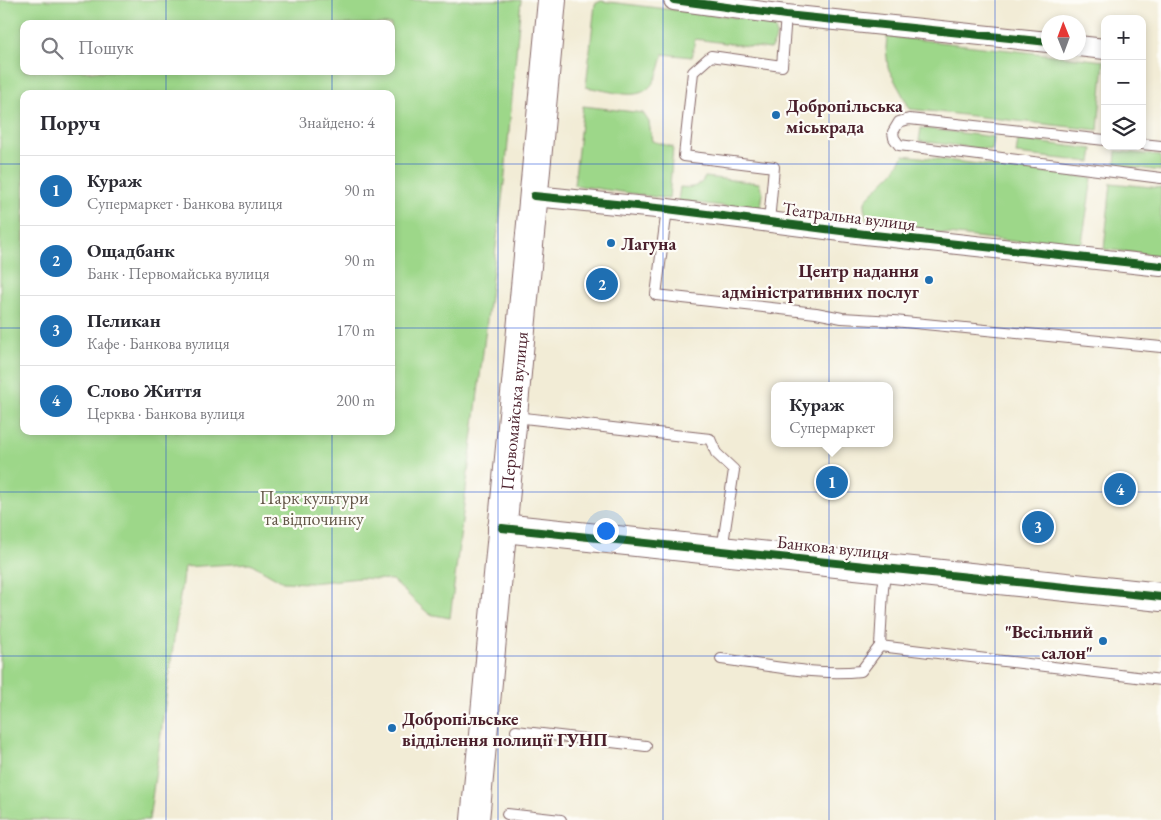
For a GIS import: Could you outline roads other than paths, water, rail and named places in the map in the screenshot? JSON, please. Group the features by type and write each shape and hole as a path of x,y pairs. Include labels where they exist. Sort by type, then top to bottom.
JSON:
{"main road":[{"name":"Первомайська вулиця","path":"475,820 552,0"},
{"name":"Банкова вулиця","path":"502,528 1161,597"}],"street":[{"path":"674,0 1041,41"},
{"path":"1086,47 1101,49"},
{"name":"Театральна вулиця","path":"534,196 667,209 1161,266"}],"lane":[{"path":"769,222 774,167 684,156 693,72 711,56 782,66 786,14"},
{"path":"1101,140 909,119 899,122 893,132 894,138 899,145 1161,178"},
{"path":"1146,144 1161,146"},
{"path":"667,209 656,295 816,313 842,318 894,321 1161,347"},
{"path":"512,417 710,439 716,453 734,470 722,550"},
{"path":"721,659 824,672 844,673 862,671 880,646 883,589 887,568"},
{"path":"880,646 1161,680"},
{"path":"516,731 646,746"},
{"path":"507,814 561,820"}],"place":[{"name":"Добропільська міськрада","path":"776,115"},
{"name":"Лагуна","path":"611,243"},
{"name":"Центр надання адміністративних послуг","path":"929,280"},
{"name":"Ощадбанк","path":"602,284"},
{"name":"Кураж","path":"832,482"},
{"name":"Слово Життя","path":"1120,489"},
{"name":"Пеликан","path":"1038,527"},
{"name":"\"Весільний салон\"","path":"1103,641"},
{"name":"Добропільське відділення полиції ГУНП","path":"392,728"}],"park label":[{"name":"Парк культури та відпочинку","path":"314,507"}]}
